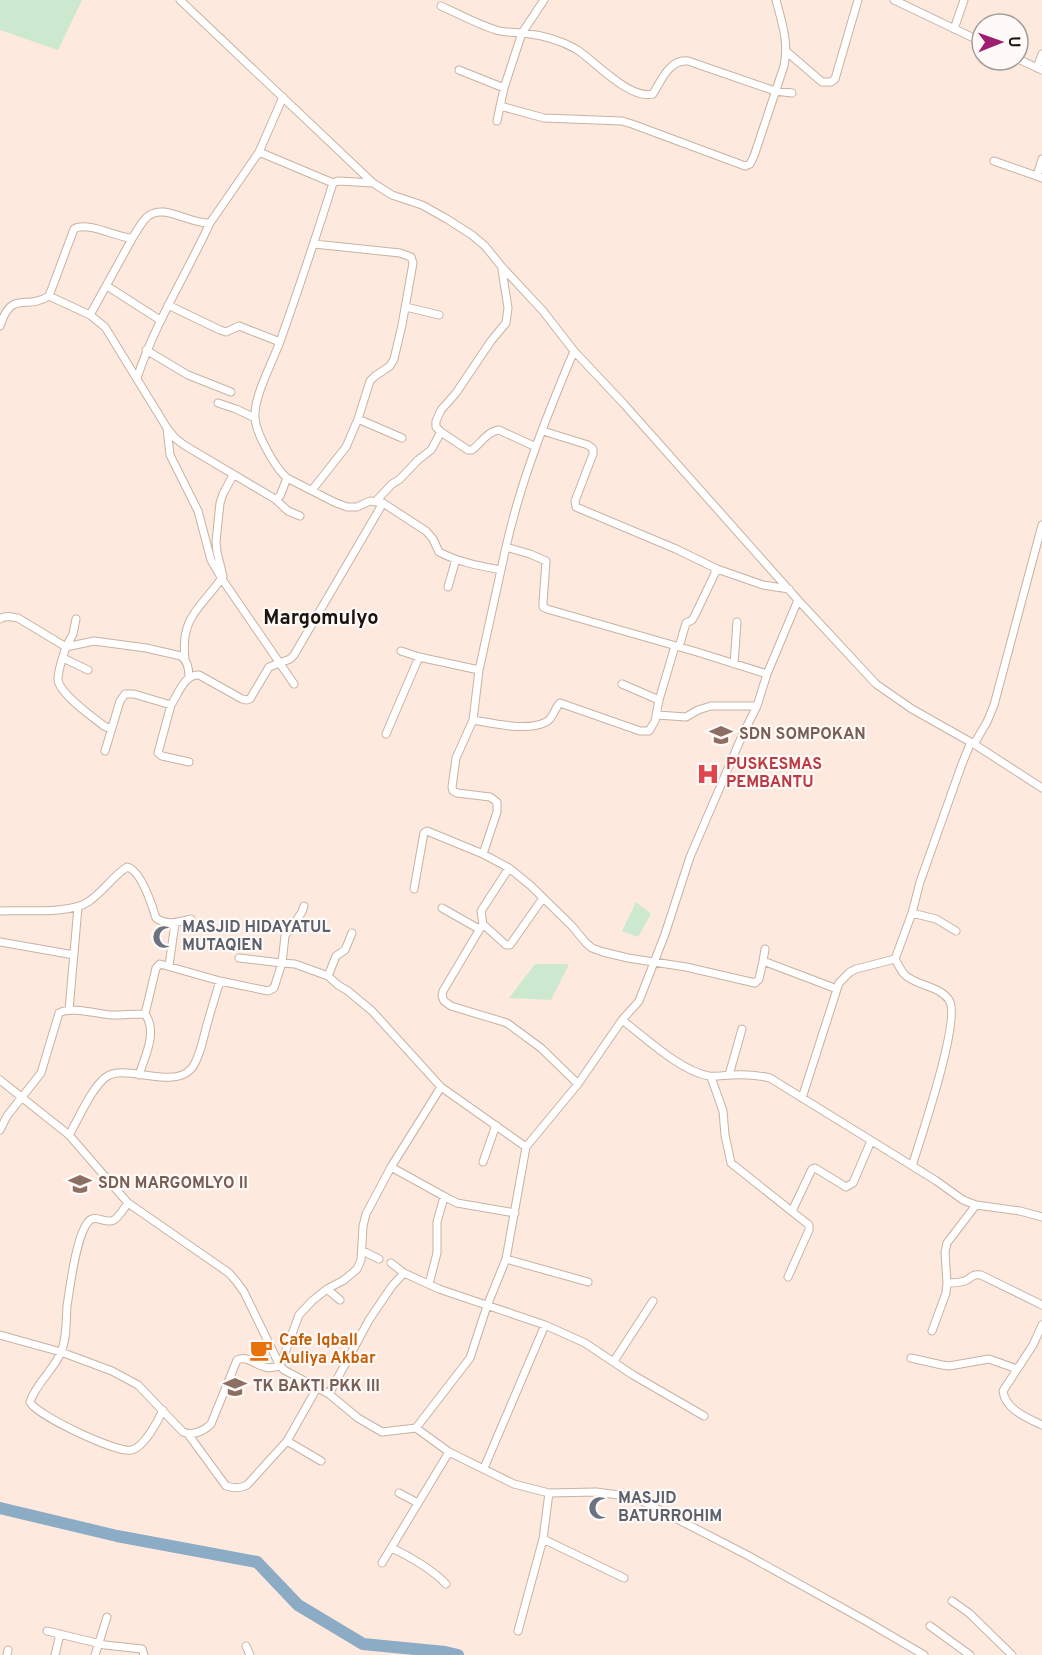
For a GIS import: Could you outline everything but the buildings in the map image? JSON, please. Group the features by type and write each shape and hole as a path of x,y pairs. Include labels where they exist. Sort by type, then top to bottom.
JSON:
{"street":[{"path":"180,0 374,183 392,195 422,205 464,230 485,246 543,311 574,351 876,684 912,709 973,743 1042,788"},
{"path":"497,121 504,88 522,33 544,0"},
{"path":"500,106 544,118 622,121 745,166 750,164 754,156 787,52 776,0"},
{"path":"787,52 822,82 831,82 836,79 858,0"},
{"path":"894,0 970,36"},
{"path":"954,28 964,0"},
{"path":"441,6 497,31 557,40 576,50 619,83 642,94 653,94 668,69 681,61 688,61 775,91 792,93"},
{"path":"1040,69 1042,54"},
{"path":"459,70 504,88"},
{"path":"137,378 146,350 160,320 210,223 259,152 283,97"},
{"path":"259,152 333,183 338,181 374,183"},
{"path":"994,161 1039,177 1042,159"},
{"path":"333,183 280,342 261,390 255,418 259,432 281,473 288,478 347,507 379,502 426,531 439,552 480,566 501,570"},
{"path":"90,315 133,237 148,216 167,212 197,223 210,223"},
{"path":"0,326 8,308 13,304 41,300 49,296 76,227 84,226 125,238 133,237"},
{"path":"312,490 346,447 370,381 390,366 394,359 413,262 411,257 399,253 314,244"},
{"path":"502,267 507,300 506,323 456,393 437,415 436,426 468,450 472,450 494,430 510,434 536,447"},
{"path":"107,286 160,320"},
{"path":"49,296 90,315 105,327 167,428 184,445 275,499 288,511 300,516"},
{"path":"168,306 226,332 239,326 280,342"},
{"path":"406,307 439,315"},
{"path":"146,350 188,375 231,392"},
{"path":"483,854 497,812 497,802 490,797 453,791 456,758 473,720 479,670 515,508 536,447 574,351"},
{"path":"218,403 255,418"},
{"path":"358,419 402,438"},
{"path":"167,428 170,454 198,511 211,560 294,684"},
{"path":"543,431 588,445 593,449 575,501 576,507 676,549 717,569 764,585 789,589"},
{"path":"189,762 158,753 171,705 189,677 194,674 199,675 246,700 250,699 269,666 290,659 294,654 379,502 392,484 431,450 441,432"},
{"path":"189,677 183,644 188,622 196,608 224,574 216,542 220,502 233,475"},
{"path":"275,499 280,496 288,478"},
{"path":"895,959 962,764 987,722 994,705 1042,525"},
{"path":"506,547 546,561 543,607 547,609 767,675"},
{"path":"448,587 456,559"},
{"path":"473,720 529,726 545,722 560,703 644,732 651,728 686,623 695,615 717,569"},
{"path":"416,1428 470,1358 506,1259 526,1147 578,1084 622,1020 639,1001 665,934 690,857 757,706 767,675 798,600"},
{"path":"0,619 18,618 66,647 94,641 146,648 185,658"},
{"path":"76,619 58,680 62,690 104,726 111,729"},
{"path":"734,664 737,622"},
{"path":"401,651 479,670"},
{"path":"386,734 419,657"},
{"path":"63,658 88,670"},
{"path":"622,684 659,700"},
{"path":"105,751 120,701 125,694 134,694 171,705"},
{"path":"657,715 686,717 711,706 757,706"},
{"path":"414,889 424,833 427,831 483,854 509,868 530,885 591,948 754,983 759,979 765,949"},
{"path":"0,911 56,910 78,907 91,900 127,867 132,868 136,873 147,893 156,918 162,922 175,923 191,919"},
{"path":"509,868 481,911 481,927 443,991 444,1001 451,1006 507,1023 541,1048 578,1084"},
{"path":"442,908 481,927 485,926 506,945 510,945 543,898"},
{"path":"139,1075 151,1034 149,1020 145,1014 156,968 160,964 220,981 272,990 282,963 285,936 304,906"},
{"path":"69,1010 78,907"},
{"path":"912,913 936,919 956,931"},
{"path":"169,966 175,923"},
{"path":"328,976 336,956 345,950 352,933"},
{"path":"0,942 74,955"},
{"path":"239,958 295,964 328,976 372,1011 441,1087 526,1147"},
{"path":"802,1098 839,983 850,972 861,967 895,959"},
{"path":"895,959 906,975 949,998 952,1007 944,1057 912,1166"},
{"path":"763,961 837,989"},
{"path":"69,1136 98,1085 104,1079 114,1074 172,1077 190,1071 200,1048 220,981"},
{"path":"0,1130 4,1114 41,1073 59,1013 69,1010 109,1015 145,1014"},
{"path":"622,1020 687,1068 711,1077 750,1074 770,1078 935,1180 963,1200 976,1205 1020,1211 1042,1217"},
{"path":"729,1075 742,1029"},
{"path":"711,1077 723,1111 731,1163 809,1225 809,1230 788,1277"},
{"path":"0,1080 69,1136 128,1203 229,1273 244,1292 280,1366 292,1376 329,1394 358,1418 382,1432 416,1428 448,1452 514,1484 549,1493 596,1492 626,1496 644,1502 757,1560 924,1655"},
{"path":"280,1366 299,1315 327,1289 345,1280 362,1260 363,1227 366,1214 391,1167 441,1087"},
{"path":"483,1162 496,1125"},
{"path":"792,1211 812,1169 815,1168 846,1187 853,1183 872,1141"},
{"path":"391,1167 444,1197 466,1205 515,1213"},
{"path":"429,1284 436,1253 437,1222 444,1197"},
{"path":"128,1203 115,1220 92,1219 82,1232 75,1257 61,1352 30,1399 31,1406 45,1416 93,1440 116,1449 131,1451 143,1442 163,1410"},
{"path":"932,1331 946,1293 945,1252 947,1243 976,1205"},
{"path":"363,1251 379,1259"},
{"path":"506,1259 588,1282"},
{"path":"390,1263 404,1273 429,1284 545,1325 585,1343 633,1375 704,1416"},
{"path":"329,1394 369,1320 392,1286 404,1273"},
{"path":"947,1283 957,1283 968,1280 973,1275 981,1275 1042,1305"},
{"path":"327,1289 340,1300"},
{"path":"614,1361 653,1301"},
{"path":"484,1468 545,1325"},
{"path":"1042,1325 1033,1345 1004,1388 1004,1397 1018,1413 1042,1425"},
{"path":"0,1335 61,1352 112,1371 138,1385 183,1432 188,1434 226,1486 233,1488 247,1485 288,1440 317,1388"},
{"path":"188,1434 205,1430 211,1424 237,1360 248,1358 266,1367 280,1366"},
{"path":"911,1358 949,1366 989,1359 1017,1369"},
{"path":"288,1440 321,1461"},
{"path":"382,1563 448,1452"},
{"path":"399,1493 418,1503"},
{"path":"518,1631 543,1539 549,1493"},
{"path":"543,1539 624,1578"},
{"path":"392,1548 410,1557 446,1584"},
{"path":"952,1601 969,1613 1012,1655"},
{"path":"95,1655 107,1617"},
{"path":"930,1626 970,1655"},
{"path":"47,1631 99,1644 142,1649 144,1655"},
{"path":"56,1655 60,1634"},
{"path":"246,1646 250,1655"}],"green space":[{"path":"0,0 82,0 58,50 0,30"},
{"path":"636,902 651,914 638,937 622,931"},
{"path":"535,964 569,964 551,1000 509,998"}],"waterway":[{"path":"0,1508 117,1536 257,1562 298,1605 363,1644 458,1655"}],"place":[{"name":"SDN SOMPOKAN","path":"721,735"},
{"name":"PUSKESMAS PEMBANTU","path":"708,774"},
{"name":"MASJID HIDAYATUL MUTAQIEN","path":"164,937"},
{"name":"SDN MARGOMLYO II","path":"80,1184"},
{"name":"Cafe Iqball Auliya Akbar","path":"261,1350"},
{"name":"TK BAKTI PKK III","path":"235,1387"},
{"name":"MASJID BATURROHIM","path":"600,1508"}],"district":[{"name":"Margomulyo","path":"321,619"}]}
